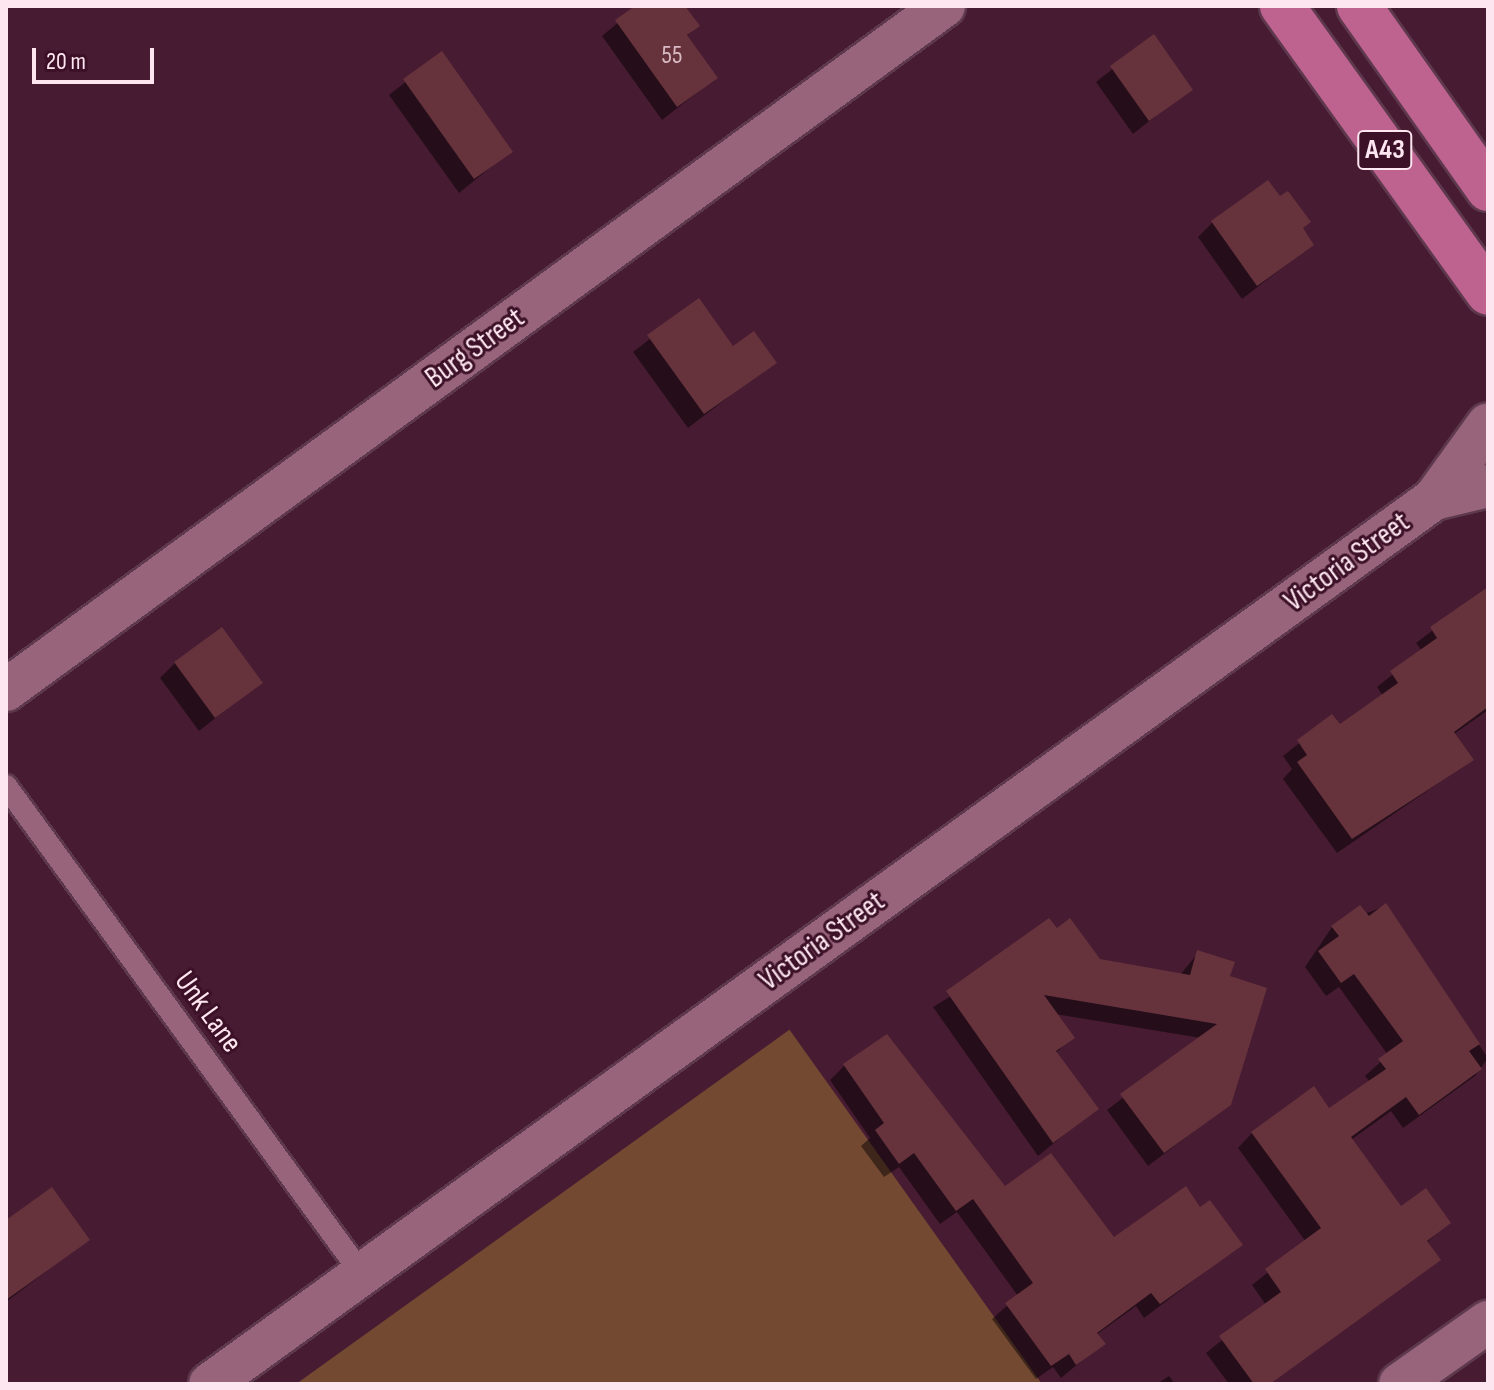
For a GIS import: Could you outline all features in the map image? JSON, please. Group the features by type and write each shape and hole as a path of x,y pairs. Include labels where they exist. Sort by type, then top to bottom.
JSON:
{"highway":[{"name":"A43","path":"1282,6 1488,293"},
{"name":"A43","path":"1359,6 1488,189"}],"street":[{"name":"Burg Street","path":"6,690 944,6"},
{"name":"Victoria Street","path":"210,1384 1434,499 1488,424"},
{"name":"Victoria Street","path":"1434,499 1488,486"},
{"path":"1400,1384 1488,1322"}],"lane":[{"name":"Unk Lane","path":"6,786 362,1274"}],"shaded area":[{"path":"789,1030 1042,1384 296,1384"}],"building":[{"path":"635,6 685,6 700,26 687,35 718,78 677,107 615,20"},
{"path":"1154,34 1193,90 1149,121 1110,66"},
{"path":"442,51 513,152 474,179 403,79"},
{"path":"1268,180 1280,196 1288,191 1311,222 1303,228 1314,245 1257,286 1211,221"},
{"path":"699,298 733,346 754,331 777,363 704,414 647,335"},
{"path":"1488,587 1488,707 1454,732 1474,760 1352,839 1297,762 1307,755 1297,740 1332,714 1340,724 1398,683 1390,671 1437,638 1430,627"},
{"path":"222,627 263,683 215,718 174,662"},
{"path":"1386,903 1480,1044 1469,1051 1482,1069 1419,1115 1406,1097 1351,1137 1401,1206 1426,1188 1451,1223 1427,1241 1441,1260 1270,1384 1254,1384 1219,1336 1281,1292 1265,1269 1321,1228 1251,1132 1314,1086 1329,1108 1386,1069 1378,1059 1403,1041 1354,974 1341,983 1318,951 1339,936 1331,926 1360,905 1369,916"},
{"path":"1049,918 1057,928 1070,918 1100,959 1190,975 1197,950 1235,962 1230,976 1267,988 1231,1105 1164,1153 1120,1094 1217,1024 1044,995 1075,1038 1056,1051 1099,1109 1053,1143 946,991"},
{"path":"887,1034 1005,1186 1051,1153 1114,1237 1186,1186 1200,1207 1210,1200 1243,1245 1160,1304 1151,1293 1097,1333 1106,1344 1076,1365 1069,1354 1051,1366 1005,1303 1033,1283 973,1199 956,1211 914,1153 899,1164 875,1130 884,1123 843,1064"},
{"path":"52,1187 90,1240 6,1300 6,1220"}]}
